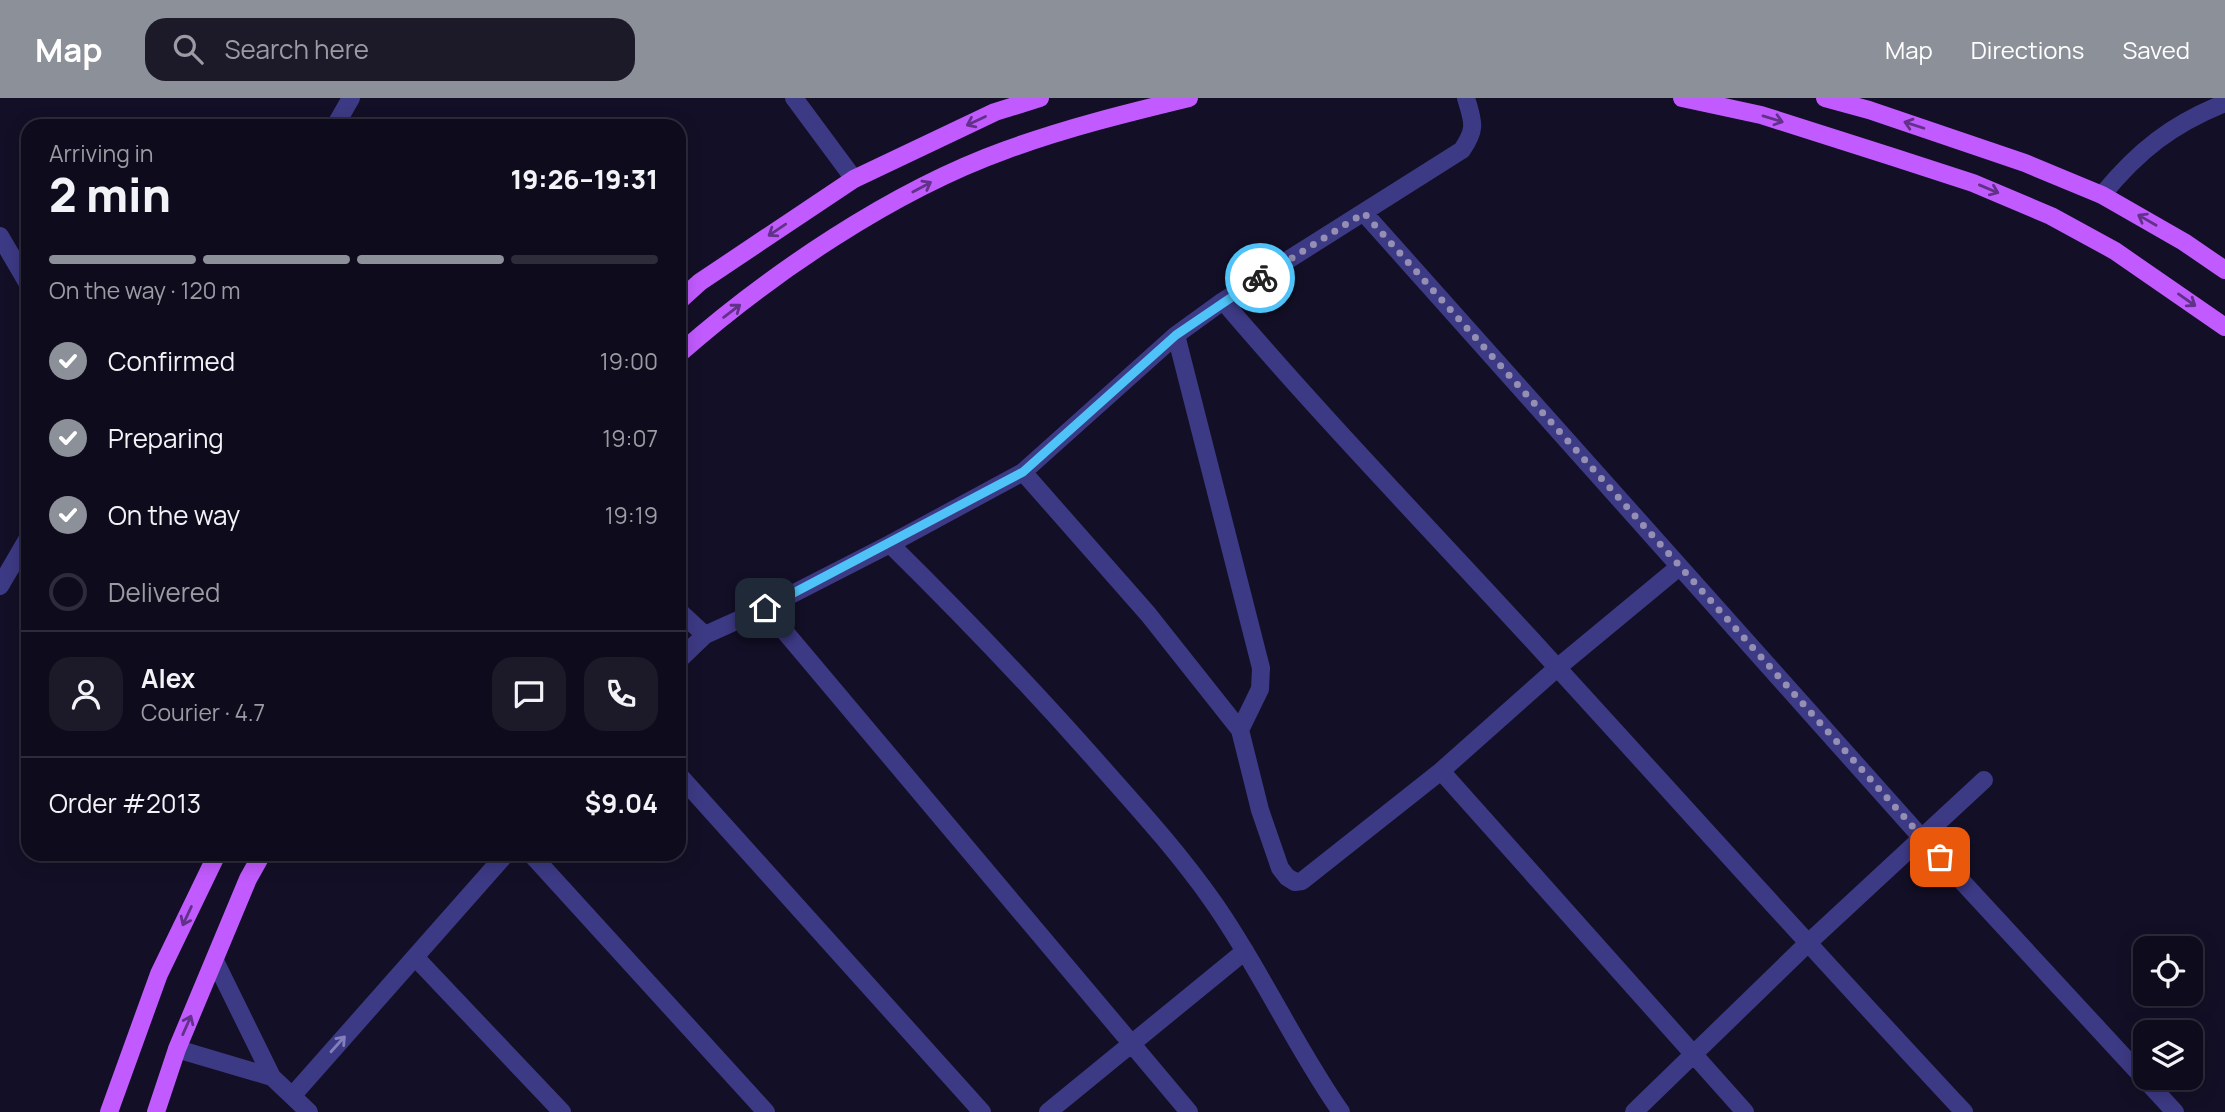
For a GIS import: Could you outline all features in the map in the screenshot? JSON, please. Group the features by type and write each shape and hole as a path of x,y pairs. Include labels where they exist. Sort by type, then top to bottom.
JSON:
{"main road":[{"path":"686,295 700,282 854,179 995,112 1040,98"},
{"path":"686,348 775,279 854,225 930,183 1004,150 1094,121 1189,98"},
{"path":"1682,98 1774,119 1973,183 2029,206 2115,251 2225,327"},
{"path":"1825,98 1870,110 2025,163 2102,195 2184,242 2225,270"},
{"path":"109,1112 159,974 214,861"},
{"path":"156,1112 177,1049 248,879 258,861"}],"street":[{"path":"339,119 351,98"},
{"path":"794,98 854,179"},
{"path":"686,653 705,635 765,608 890,544 1023,472 1176,335 1223,301 1462,150 1471,137 1474,125 1466,98"},
{"path":"2102,195 2125,167 2165,133 2225,103"},
{"path":"1364,213 2167,1109"},
{"path":"0,236 21,272"},
{"path":"1223,301 1387,487 1558,668 1807,944 1964,1112"},
{"path":"1176,335 1261,668 1260,689 1240,730"},
{"path":"1023,472 1148,614 1240,730 1260,810 1280,868 1295,882 1302,881 1441,771 1679,566"},
{"path":"890,544 969,622 1168,842 1214,903 1245,951 1316,1077 1341,1112"},
{"path":"0,586 21,550"},
{"path":"765,608 1189,1112"},
{"path":"686,617 705,635"},
{"path":"1441,771 1745,1112"},
{"path":"1634,1112 1693,1052 1984,780"},
{"path":"686,783 982,1112"},
{"path":"293,1095 500,861"},
{"path":"537,861 766,1112"},
{"path":"1048,1112 1245,951"},
{"path":"415,957 562,1112"},
{"path":"215,961 272,1077 309,1112"},
{"path":"177,1049 272,1077"}],"way so far":[{"path":"1260,278 1364,213 1940,857"}],"route":[{"path":"765,608 1023,472 1176,335 1260,278"}]}
